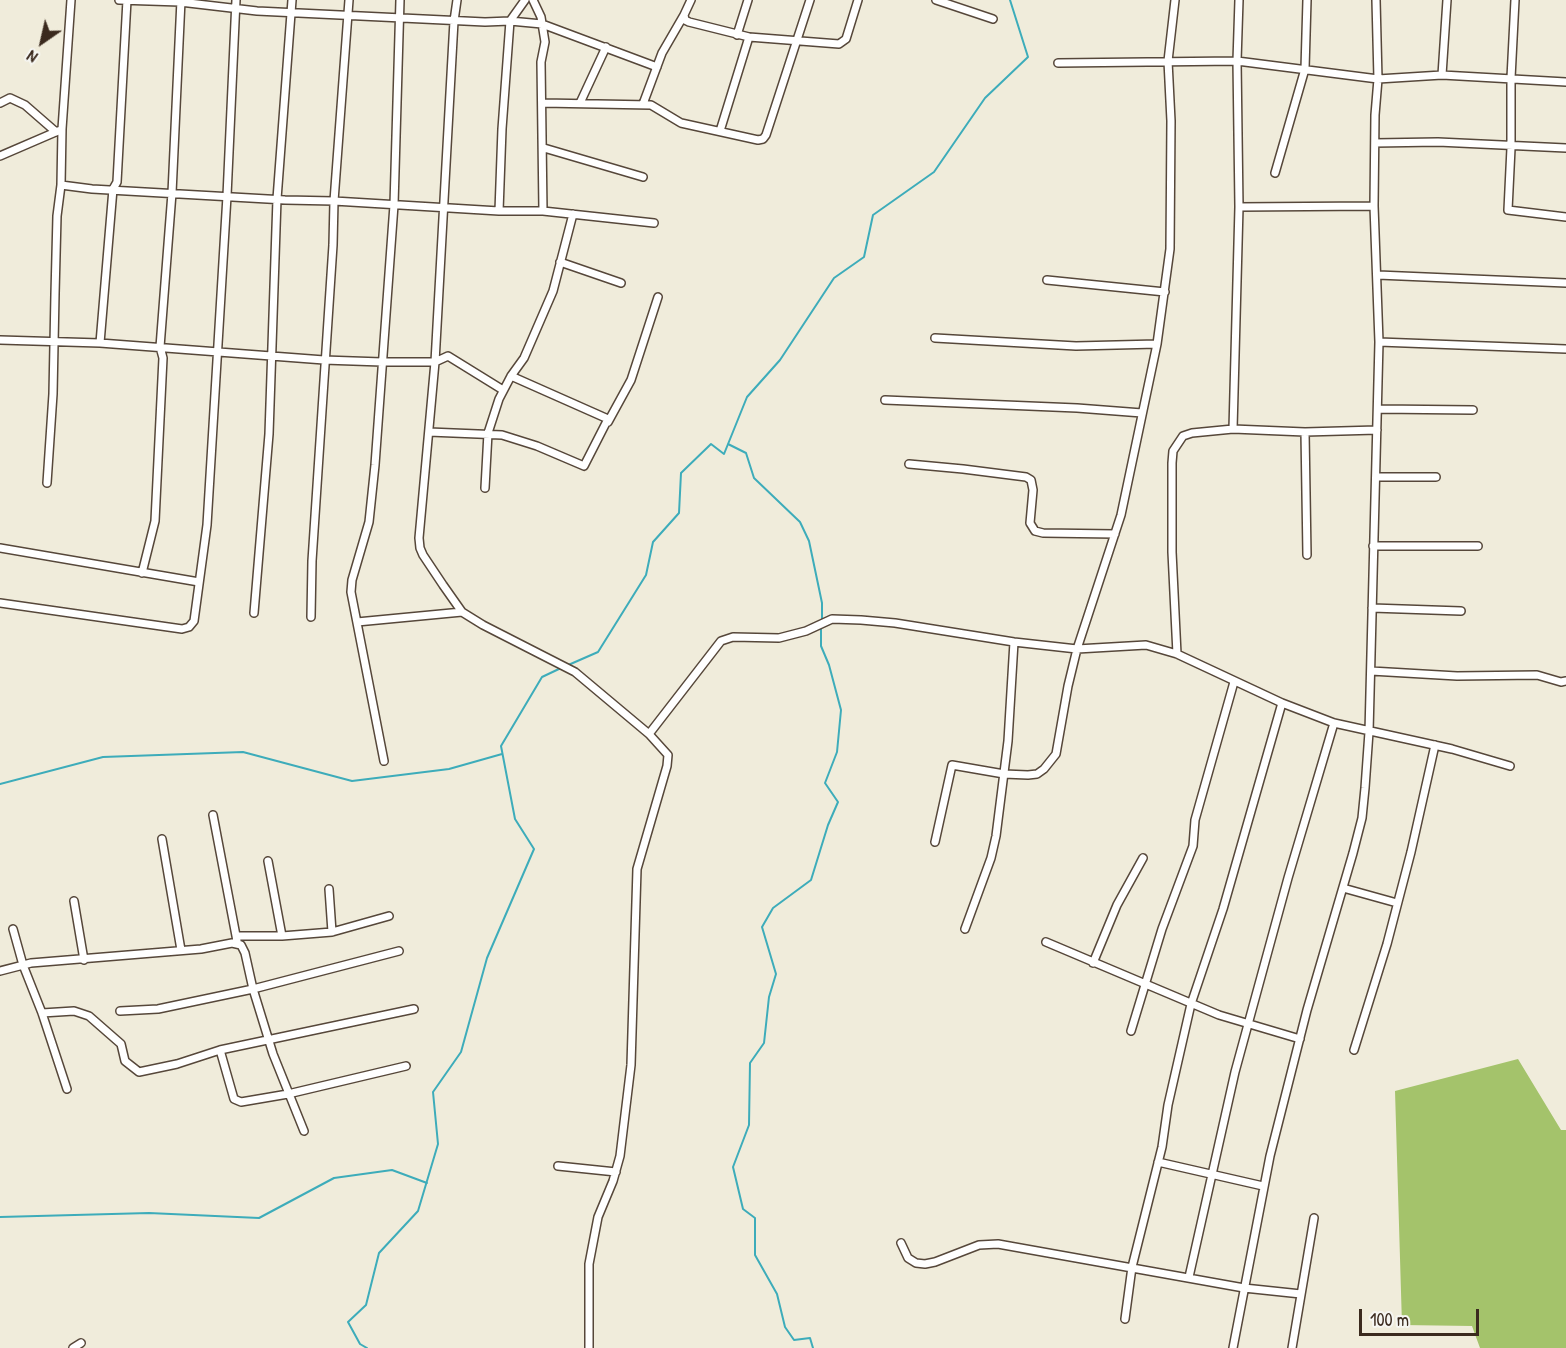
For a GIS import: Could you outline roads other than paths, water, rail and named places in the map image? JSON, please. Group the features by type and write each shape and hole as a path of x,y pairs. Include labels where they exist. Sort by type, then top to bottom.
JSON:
{"street":[{"path":"47,483 54,394 57,216 61,185 59,131 71,0"},
{"path":"119,0 181,1 235,9 291,13 542,24 657,67"},
{"path":"100,343 113,189 117,182 127,0"},
{"path":"0,603 182,629 189,627 194,621 207,525 227,196 236,0"},
{"path":"254,612 269,434 276,199 292,0"},
{"path":"311,617 312,561 324,360 349,0"},
{"path":"384,761 351,592 352,580 369,522 394,205 400,0"},
{"path":"457,0 435,362 419,538 420,548 442,585 462,612 575,672 649,734 665,751 669,760 637,869 631,1065 620,1156 598,1217 589,1264 589,1348"},
{"path":"499,211 510,21 525,0"},
{"path":"533,0 542,24 545,42 542,62 543,211"},
{"path":"643,104 662,53 691,0"},
{"path":"737,35 748,0"},
{"path":"543,103 651,105 681,123 758,140 763,139 810,0"},
{"path":"684,15 685,20 689,22 737,35 838,44 843,43 846,39 858,0"},
{"path":"936,0 993,19"},
{"path":"935,842 952,765 1004,774 1037,774 1056,754 1077,649 1121,515 1157,345 1170,249 1171,121 1168,61 1175,0"},
{"path":"1233,429 1239,207 1237,61 1239,0"},
{"path":"1275,173 1305,69 1307,0"},
{"path":"1233,1348 1263,1186 1300,1039 1362,818 1370,732 1378,409 1378,275 1374,206 1374,143 1378,79 1376,0"},
{"path":"1442,75 1447,0"},
{"path":"1515,0 1508,210 1566,217"},
{"path":"142,573 155,521 163,358 160,347 172,193 181,1"},
{"path":"720,131 749,37"},
{"path":"580,103 606,47"},
{"path":"1059,63 1237,61 1378,79 1442,75 1566,82"},
{"path":"0,103 10,98 26,105 59,131"},
{"path":"0,156 59,131"},
{"path":"1374,143 1438,142 1566,148"},
{"path":"544,148 644,177"},
{"path":"61,185 276,199 499,211 543,211 654,223"},
{"path":"1239,207 1374,206"},
{"path":"485,488 488,433 503,390 524,358 553,291 573,214"},
{"path":"560,262 621,284"},
{"path":"1378,275 1566,283"},
{"path":"1047,280 1165,292"},
{"path":"429,432 502,435 537,446 585,466 631,380 658,297"},
{"path":"935,338 1076,346 1157,345"},
{"path":"0,340 100,343 324,360 435,362 448,356 503,390"},
{"path":"1379,342 1566,349"},
{"path":"511,376 606,417 608,422"},
{"path":"885,400 1142,413"},
{"path":"1378,409 1473,410"},
{"path":"1177,654 1172,552 1173,451 1183,436 1233,429 1305,432 1377,430"},
{"path":"1305,432 1307,555"},
{"path":"909,464 1026,477 1031,480 1033,490 1030,523 1035,531 1115,534"},
{"path":"1376,477 1436,477"},
{"path":"1374,546 1478,546"},
{"path":"0,548 199,582"},
{"path":"1372,608 1461,610"},
{"path":"357,622 462,612"},
{"path":"649,734 721,641 727,638 792,636 832,619 894,623 1014,642 1077,649 1146,645 1177,654 1282,704 1334,723 1435,745 1510,766"},
{"path":"965,929 991,858 1000,813 1014,642"},
{"path":"1371,671 1457,676 1537,675 1561,682 1566,681"},
{"path":"1131,1030 1162,929 1193,846 1194,826 1202,792 1234,682"},
{"path":"1125,1319 1132,1267 1158,1162 1167,1105 1191,1004 1222,909 1282,704"},
{"path":"1189,1277 1248,1024 1334,723"},
{"path":"1354,1050 1411,852 1435,745"},
{"path":"213,815 237,940 244,948 253,989 269,1041 304,1131"},
{"path":"162,839 180,950"},
{"path":"1093,963 1113,915 1143,858"},
{"path":"268,861 282,936"},
{"path":"1343,888 1397,903"},
{"path":"329,889 332,932"},
{"path":"74,901 84,960"},
{"path":"0,971 23,965 180,950 237,940 332,932 389,916"},
{"path":"14,929 23,965 42,1013 67,1089"},
{"path":"1046,942 1191,1004 1300,1039"},
{"path":"120,1011 158,1009 253,989 399,951"},
{"path":"42,1013 74,1011 89,1016 122,1044 124,1061 139,1072 177,1064 220,1050 414,1009"},
{"path":"220,1050 234,1099 241,1102 288,1094 406,1066"},
{"path":"1158,1162 1263,1186"},
{"path":"558,1166 616,1172"},
{"path":"1292,1348 1314,1218"},
{"path":"901,1243 908,1258 916,1263 925,1264 949,1258 989,1243 1244,1288 1301,1294"},
{"path":"73,1348 81,1343"}],"waterway":[{"path":"566,666 598,652 646,575 653,542 679,513 681,473 711,444 724,454 747,397 780,360 834,278 864,257 873,215 934,172 985,98 1028,57 1010,0"},
{"path":"728,444 746,453 754,478 800,522 809,541 822,603 822,621"},
{"path":"813,1348 810,1338 794,1340 785,1327 777,1294 755,1255 755,1218 743,1209 733,1167 749,1125 750,1063 764,1043 769,997 776,974 762,927 773,908 811,880 828,825 838,802 825,783 837,752 841,710 829,665 821,646 821,627"},
{"path":"367,1348 360,1344 348,1322 366,1305 379,1253 418,1211 438,1144 433,1092 461,1052 487,958 534,849 515,819 501,746 542,677 561,668"},
{"path":"0,784 103,757 243,752 352,781 449,769 502,754"},
{"path":"0,1217 149,1213 259,1218 334,1178 392,1170 427,1183"}]}
